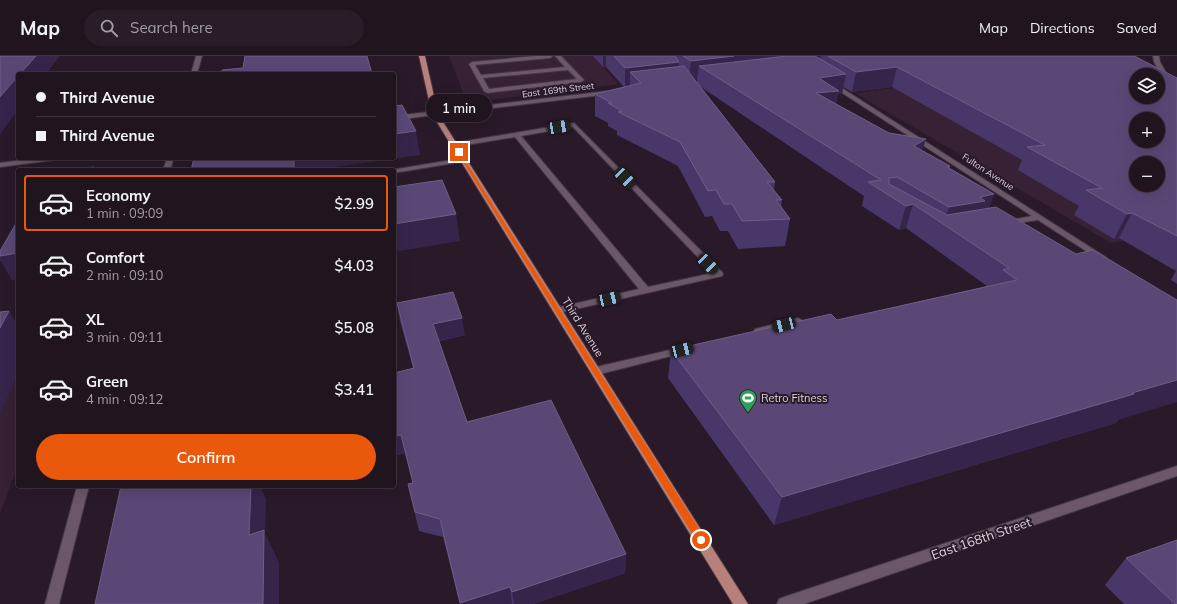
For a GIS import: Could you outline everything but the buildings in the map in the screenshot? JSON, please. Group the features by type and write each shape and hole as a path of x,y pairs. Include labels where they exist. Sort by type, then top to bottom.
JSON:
{"main road":[{"name":"Third Avenue","path":"422,56 435,114 741,604"}],"street":[{"path":"195,72 199,56"},
{"path":"550,56 472,64 487,91 547,90 581,80 558,56"},
{"path":"1156,56 1160,68"},
{"path":"479,77 570,68"},
{"path":"1165,76 1171,79"},
{"name":"Fulton Avenue","path":"824,78 1112,264"},
{"path":"547,90 556,99"},
{"name":"East 169th Street","path":"396,118 611,93"},
{"path":"454,145 574,125 719,274 558,310"},
{"path":"516,134 646,290"},
{"path":"0,165 39,160"},
{"path":"396,171 464,160"},
{"path":"1001,225 1040,218"},
{"path":"746,334 798,321"},
{"path":"596,371 693,347"},
{"name":"East 168th Street","path":"784,604 1177,471"},
{"path":"52,604 82,488"}],"shaded area":[{"path":"449,56 609,56 599,62 618,84 467,103"},
{"path":"960,56 1129,95 1129,104 1159,104 1160,112 1129,112 1129,148 1165,147 1177,233 1111,243 855,93 937,82"},
{"path":"16,321 16,470 0,513 0,324"}],"place":[{"name":"Retro Fitness","path":"748,413"}],"route":[{"path":"459,152 701,540"}]}
